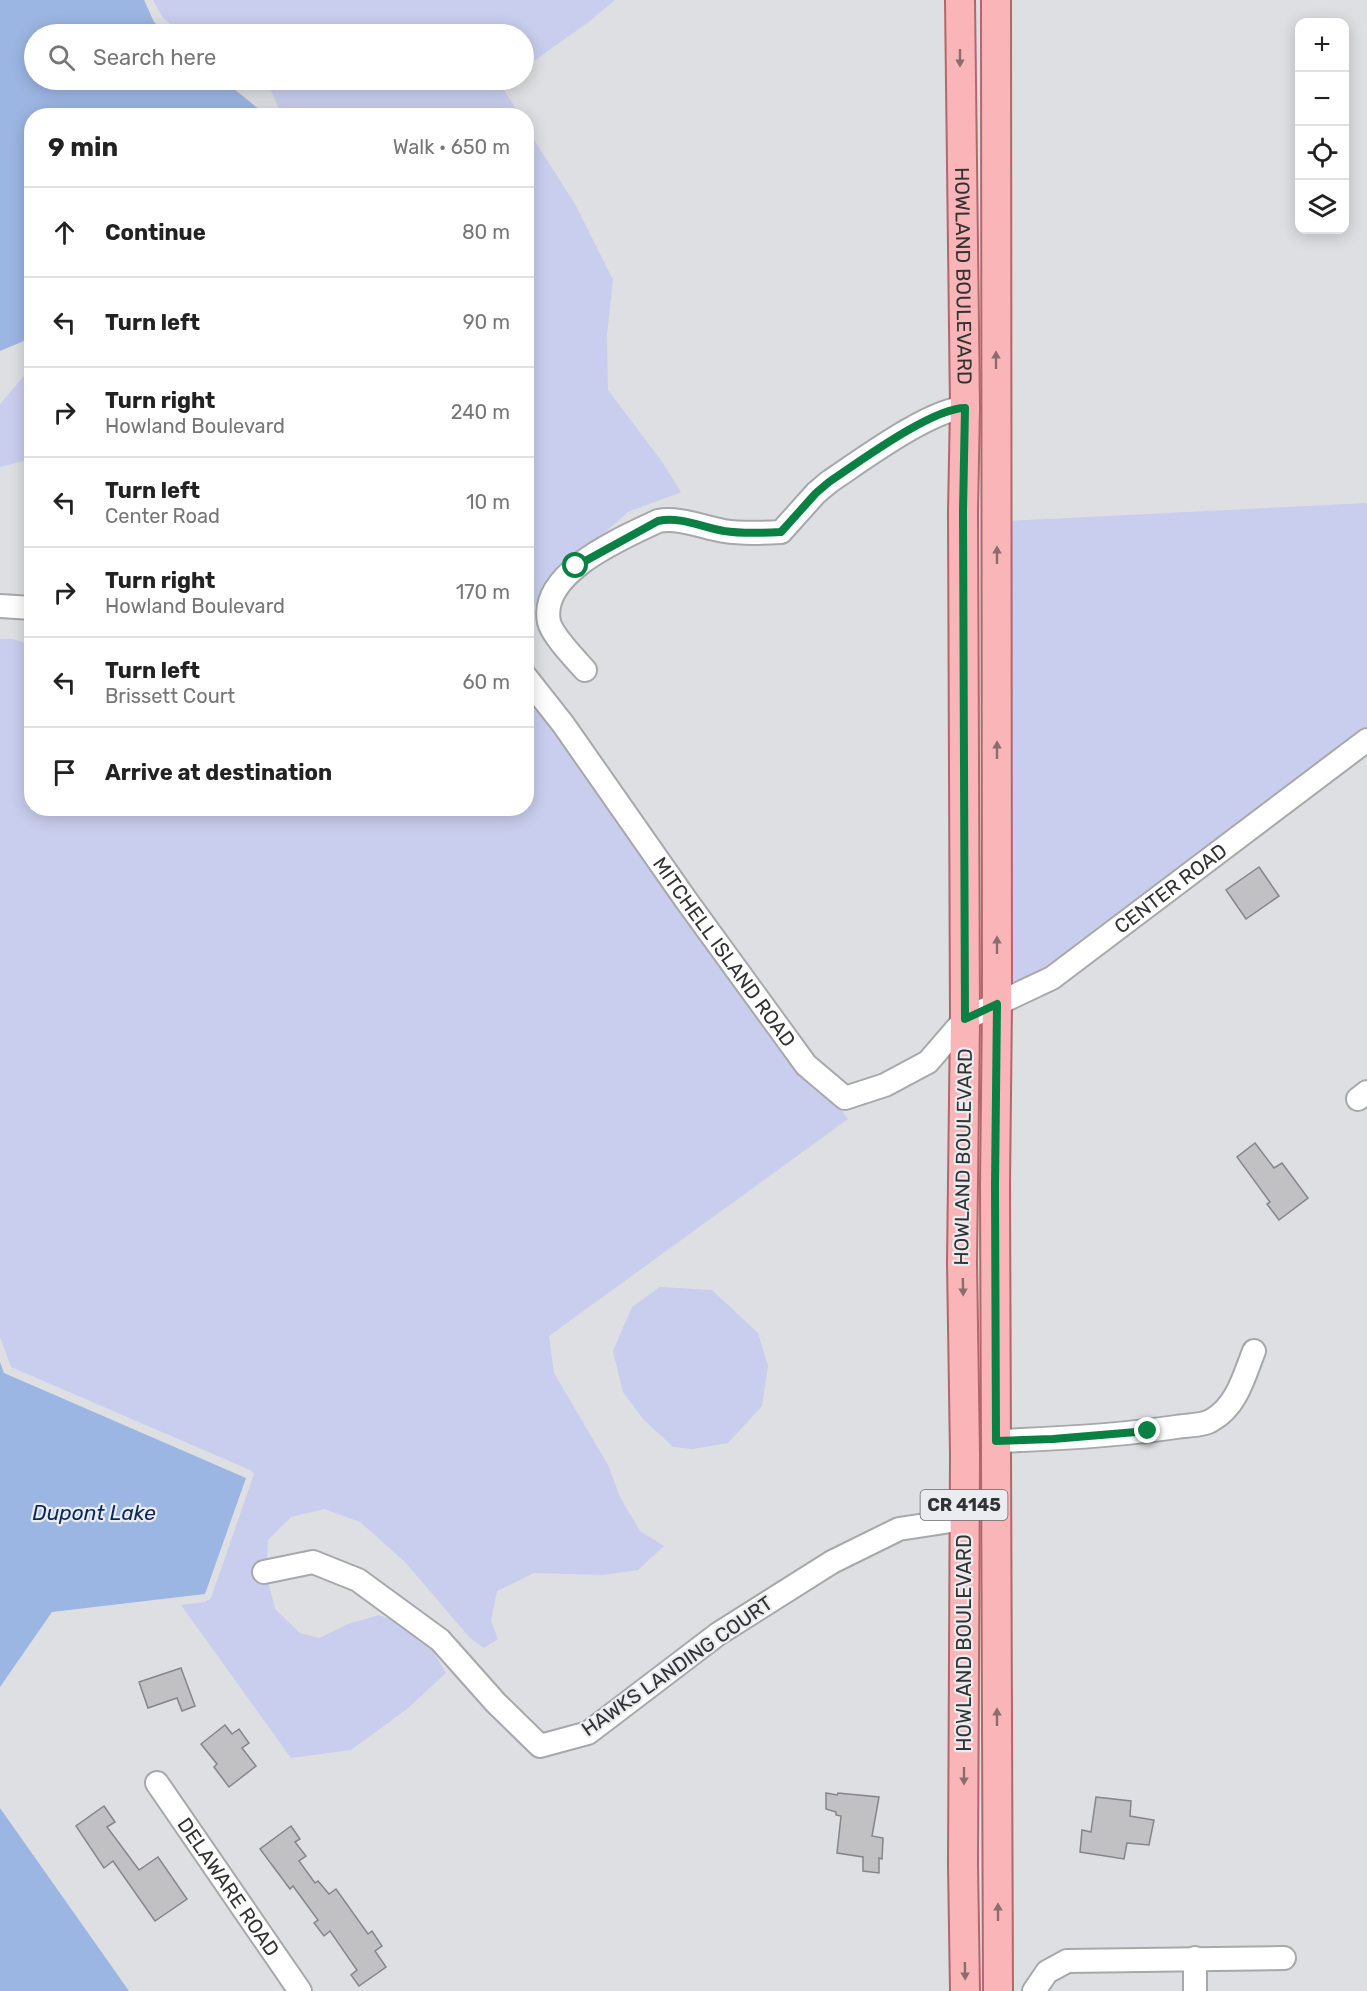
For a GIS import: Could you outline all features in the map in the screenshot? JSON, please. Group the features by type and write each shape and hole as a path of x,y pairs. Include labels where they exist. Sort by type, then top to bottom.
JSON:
{"main road":[{"name":"HOWLAND BOULEVARD","path":"960,0 965,408 963,511 965,1019 962,1262 965,1454 965,1991"},
{"path":"981,0 981,58 996,100"},
{"name":"HOWLAND BOULEVARD","path":"996,0 997,1004 995,1185 998,1991"}],"street":[{"path":"585,670 549,624 551,601 558,586 576,566 658,521 668,519 725,531 757,534 781,532 829,482 929,419 953,408 965,408"},
{"path":"0,606 24,608"},
{"name":"MITCHELL ISLAND ROAD","path":"534,687 563,724 806,1065 845,1098 885,1085 928,1062 965,1019"},
{"name":"CENTER ROAD","path":"965,1019 1052,978 1367,740"},
{"path":"996,1441 1148,1431 1211,1422 1229,1407 1254,1351"},
{"name":"HAWKS LANDING COURT","path":"264,1572 313,1562 358,1580 440,1640 495,1703 540,1746 588,1733 718,1634 832,1562 899,1529 964,1519"},
{"name":"DELAWARE ROAD","path":"156,1783 300,1991"},
{"path":"1195,1958 1195,1991"},
{"path":"1034,1991 1047,1972 1067,1960 1284,1958"}],"shaded area":[{"path":"153,0 615,0 534,61 534,24 170,24 163,18"},
{"path":"271,90 504,90 516,108 278,108"},
{"path":"534,140 575,204 613,280 607,334 608,390 663,463 681,492 628,512 552,579 537,607 534,604"},
{"path":"24,376 24,461 0,467 0,404"},
{"path":"1367,503 1367,729 1047,971 1007,989 1007,521"},
{"path":"0,639 13,639 24,643 24,816 534,816 534,702 848,1119 549,1336 554,1373 608,1465 620,1497 640,1531 664,1546 638,1570 603,1575 534,1573 497,1591 491,1621 498,1639 484,1648 470,1638 405,1562 360,1522 324,1509 291,1517 268,1540 267,1562 254,1566 256,1583 268,1581 275,1609 300,1633 319,1638 348,1624 379,1615 401,1623 418,1636 433,1651 446,1673 407,1709 351,1750 291,1758 181,1605 205,1602 211,1598 254,1474 250,1470 11,1367 0,1337"},
{"path":"660,1287 712,1290 758,1333 768,1366 762,1406 728,1443 693,1449 673,1447 643,1419 623,1392 613,1351 632,1307"}],"water":[{"path":"0,0 144,0 156,24 24,24 24,90 235,90 257,108 24,108 24,341 0,351"},
{"name":"Dupont Lake","path":"0,1362 4,1373 246,1478 205,1594 52,1612 0,1687"},
{"path":"0,1808 129,1991 0,1991"}],"building":[{"path":"1259,867 1279,896 1246,919 1226,890"},
{"path":"1255,1143 1274,1168 1282,1163 1308,1198 1279,1220 1267,1204 1270,1202 1237,1157"},
{"path":"181,1668 195,1706 182,1711 177,1698 148,1708 139,1682"},
{"path":"225,1725 232,1734 239,1729 249,1743 242,1748 256,1766 229,1787 214,1767 217,1764 201,1744"},
{"path":"826,1793 879,1797 872,1836 883,1838 879,1873 863,1871 863,1857 837,1853 841,1816 826,1809"},
{"path":"1096,1797 1131,1801 1130,1816 1154,1820 1149,1845 1127,1843 1124,1859 1080,1852 1082,1830 1091,1832"},
{"path":"104,1806 115,1822 107,1827 139,1870 158,1857 187,1899 155,1921 113,1861 104,1868 76,1826"},
{"path":"291,1826 300,1839 295,1842 306,1856 299,1861 315,1883 318,1881 329,1894 336,1889 368,1934 372,1931 382,1946 375,1951 386,1967 359,1986 351,1975 357,1970 330,1931 324,1936 314,1923 318,1920 293,1886 290,1889 260,1849"}],"route":[{"path":"576,566 658,521 668,519 725,531 757,534 781,532 823,486 929,419 953,408 965,408 963,511 965,1019 997,1004 996,1441 1148,1431"}]}
